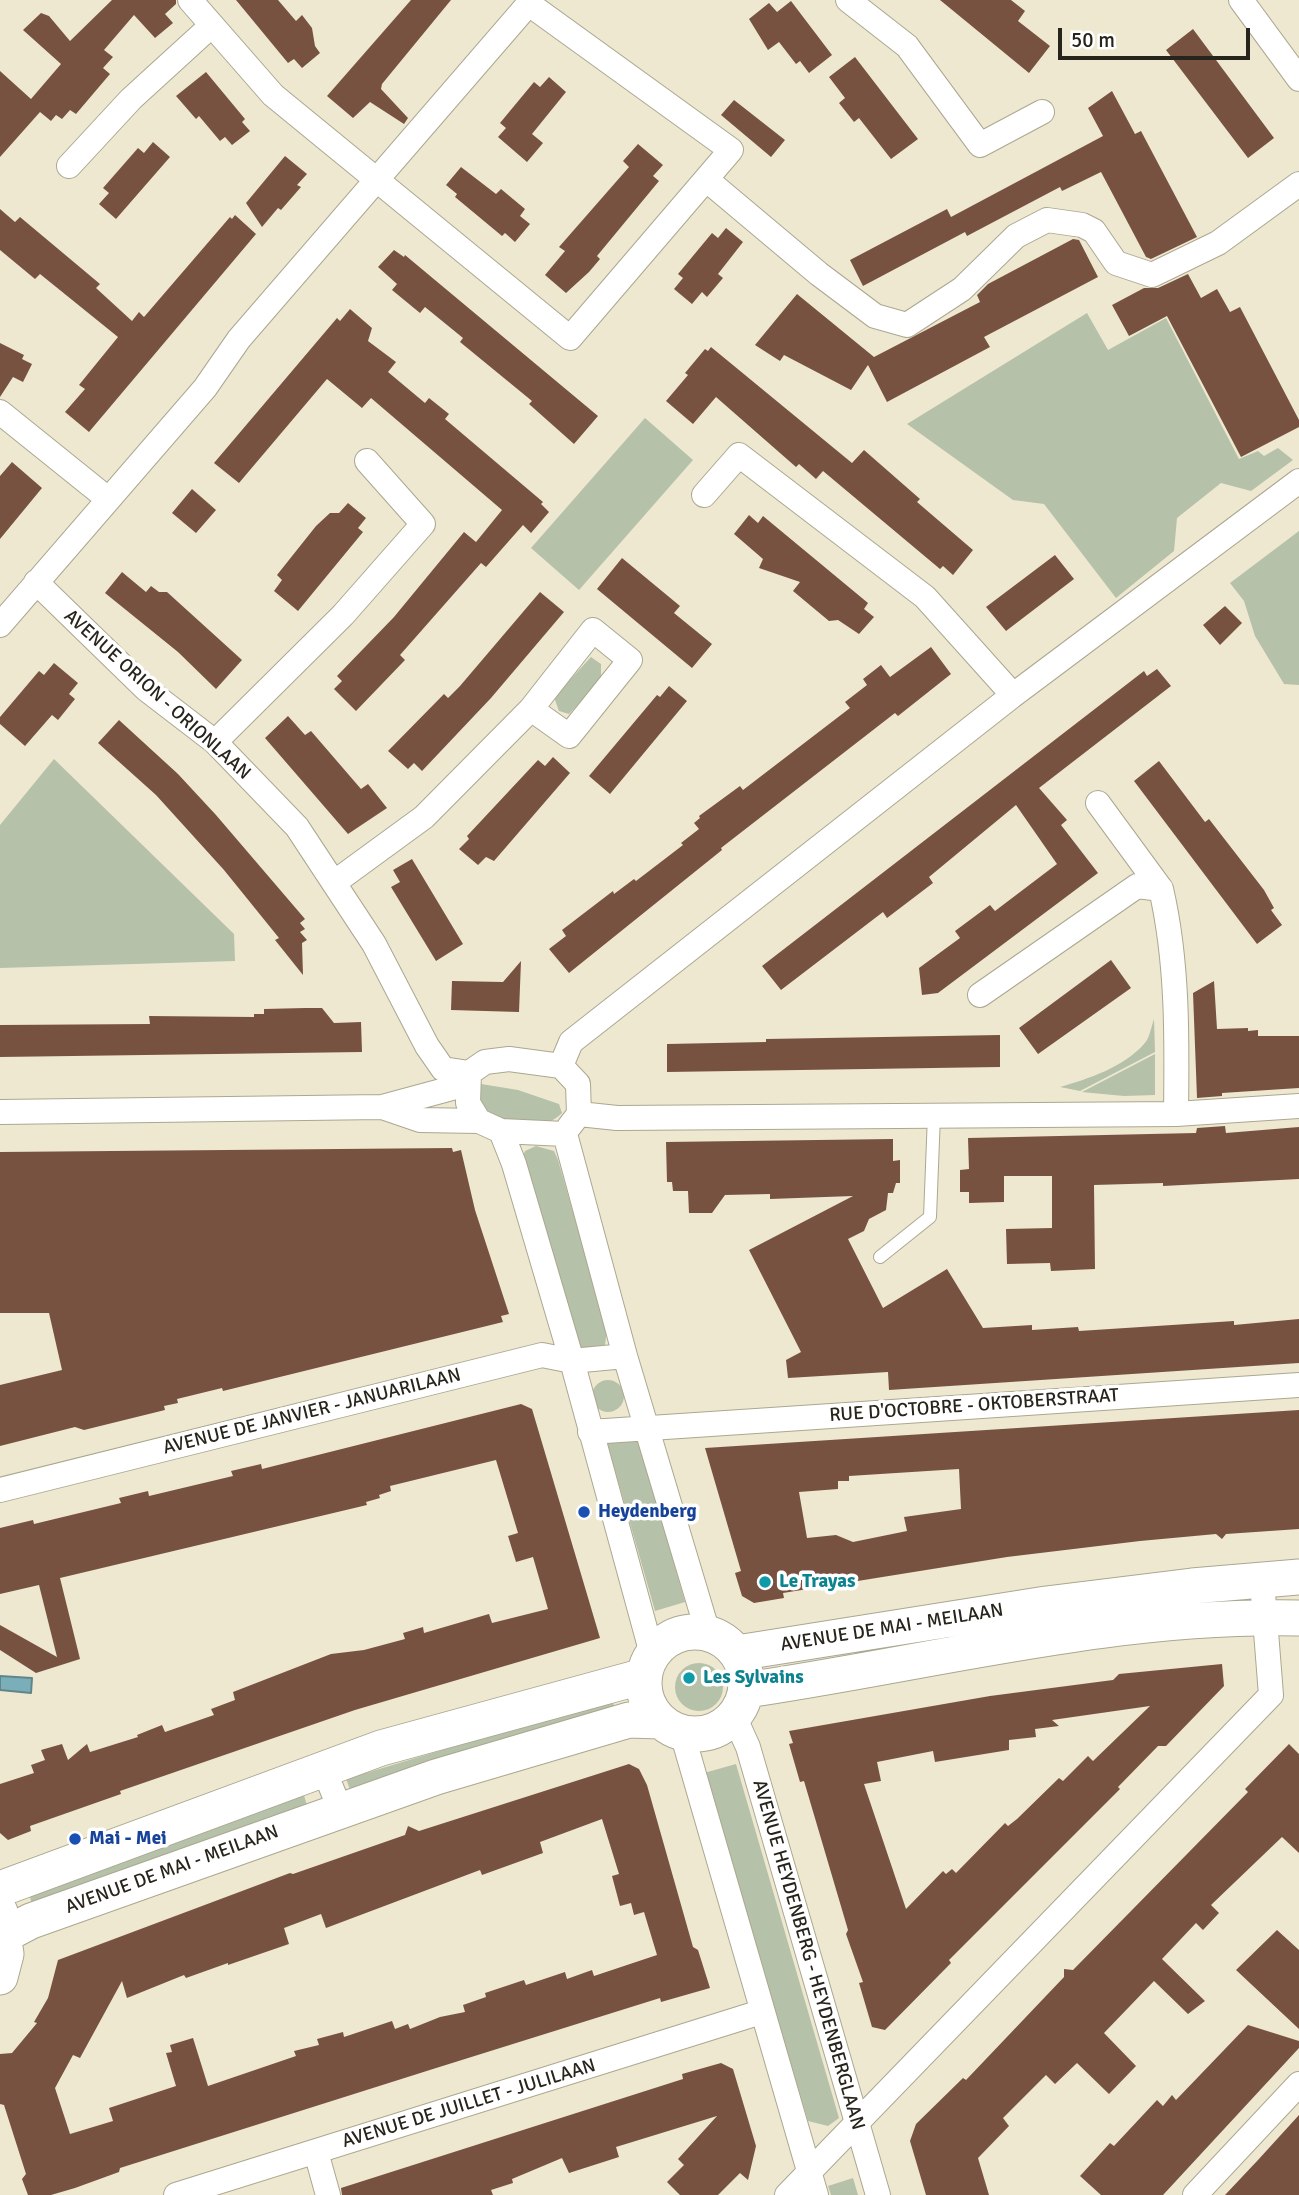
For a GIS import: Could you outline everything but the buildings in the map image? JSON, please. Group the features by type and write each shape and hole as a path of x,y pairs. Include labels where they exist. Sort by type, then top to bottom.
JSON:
{"street":[{"path":"0,625 205,388 240,339 376,181 530,2 731,150 570,338 376,181 273,95 190,0"},
{"path":"848,0 907,46 980,145 1042,112"},
{"path":"1241,0 1299,79"},
{"path":"69,166 131,99 211,26"},
{"path":"707,180 819,274 875,316 907,325 962,289 1016,236 1047,220 1082,225 1094,231 1116,262 1152,275 1218,243 1299,184"},
{"path":"0,412 108,499"},
{"path":"704,495 739,455 925,597 1013,695"},
{"path":"215,742 343,615 422,524 368,461"},
{"path":"561,1066 570,1042 1013,695 1299,481"},
{"name":"AVENUE ORION - ORIONLAAN","path":"36,583 146,689 215,742 297,827 381,957 427,1046 443,1069 468,1079"},
{"path":"335,882 424,817 531,709"},
{"path":"1098,803 1160,889 1168,919 1177,1043 1176,1114"},
{"path":"980,995 1137,886 1160,889"},
{"path":"0,1112 382,1107 468,1079 485,1062 509,1059 561,1066 578,1084 572,1124 625,1356 649,1427 708,1633"},
{"path":"468,1079 468,1103 490,1126 514,1164 572,1361 648,1665 648,1705 671,1727 813,2184"},
{"path":"382,1107 420,1120 490,1126 572,1124 617,1118 1176,1114 1299,1106"},
{"name":"AVENUE DE JANVIER - JANUARILAAN","path":"0,1490 542,1355 572,1361 625,1356"},
{"name":"RUE D'OCTOBRE - OKTOBERSTRAAT","path":"590,1432 1299,1385"},
{"name":"AVENUE DE MAI - MEILAAN","path":"3,1923 31,1921 340,1809 436,1777 629,1720 671,1727 693,1734 716,1730 740,1703 1048,1620 1192,1586 1299,1577"},
{"path":"787,2195 813,2184 857,2122 1271,1695 1262,1581"},
{"name":"AVENUE DE MAI - MEILAAN","path":"737,1653 1048,1620 1299,1618"},
{"path":"0,1889 394,1745 648,1665 661,1644 683,1633 708,1633 724,1641 737,1653 743,1664 740,1703"},
{"name":"AVENUE HEYDENBERG - HEYDENBERGLAAN","path":"740,1703 748,1747 878,2195"},
{"path":"324,1770 340,1809"},
{"path":"0,1977 6,1954 3,1923"},
{"name":"AVENUE DE JUILLET - JULILAAN","path":"176,2195 761,2012"},
{"path":"1195,2195 1299,2084"},
{"path":"316,2152 328,2195"}],"lane":[{"path":"880,1258 930,1217 934,1115"}],"green space":[{"path":"1087,313 1108,350 1166,318 1239,459 1258,451 1264,456 1278,448 1293,460 1251,491 1221,483 1177,518 1174,551 1116,598 1044,504 1013,500 907,424"},
{"path":"645,418 693,460 579,590 531,548"},
{"path":"1299,531 1299,685 1284,684 1255,636 1244,601 1230,583"},
{"path":"591,657 601,664 601,680 569,714 559,711 554,697"},
{"path":"54,759 234,934 235,961 0,968 0,825"},
{"path":"1154,1019 1155,1052 1080,1091 1060,1087 1116,1066 1136,1052 1146,1042"},
{"path":"1155,1054 1155,1095 1124,1096 1082,1092"},
{"path":"481,1084 518,1090 559,1104 562,1113 542,1124 519,1124 507,1120 477,1103 476,1095"},
{"path":"536,1146 554,1151 558,1160 607,1330 605,1345 596,1351 578,1348 521,1160 525,1151"},
{"path":"608,1380 619,1385 624,1396 619,1407 608,1412 597,1407 592,1396 597,1385"},
{"path":"637,1433 685,1602 655,1611 607,1442"},
{"path":"699,1663 716,1670 723,1687 716,1704 699,1711 682,1704 675,1687 682,1670"},
{"path":"612,1699 617,1716 352,1794 346,1779"},
{"path":"736,1764 839,2118 828,2126 808,2121 704,1773"},
{"path":"303,1792 309,1812 33,1907 28,1891"},
{"path":"853,2178 858,2195 831,2195 828,2186"}],"water":[{"path":"0,1676 32,1678 31,1693 0,1690"}],"place":[{"name":"Heydenberg","path":"584,1512"},
{"name":"Le Trayas","path":"765,1582"},
{"name":"Les Sylvains","path":"689,1678"},
{"name":"Mai - Mei","path":"75,1839"}]}
